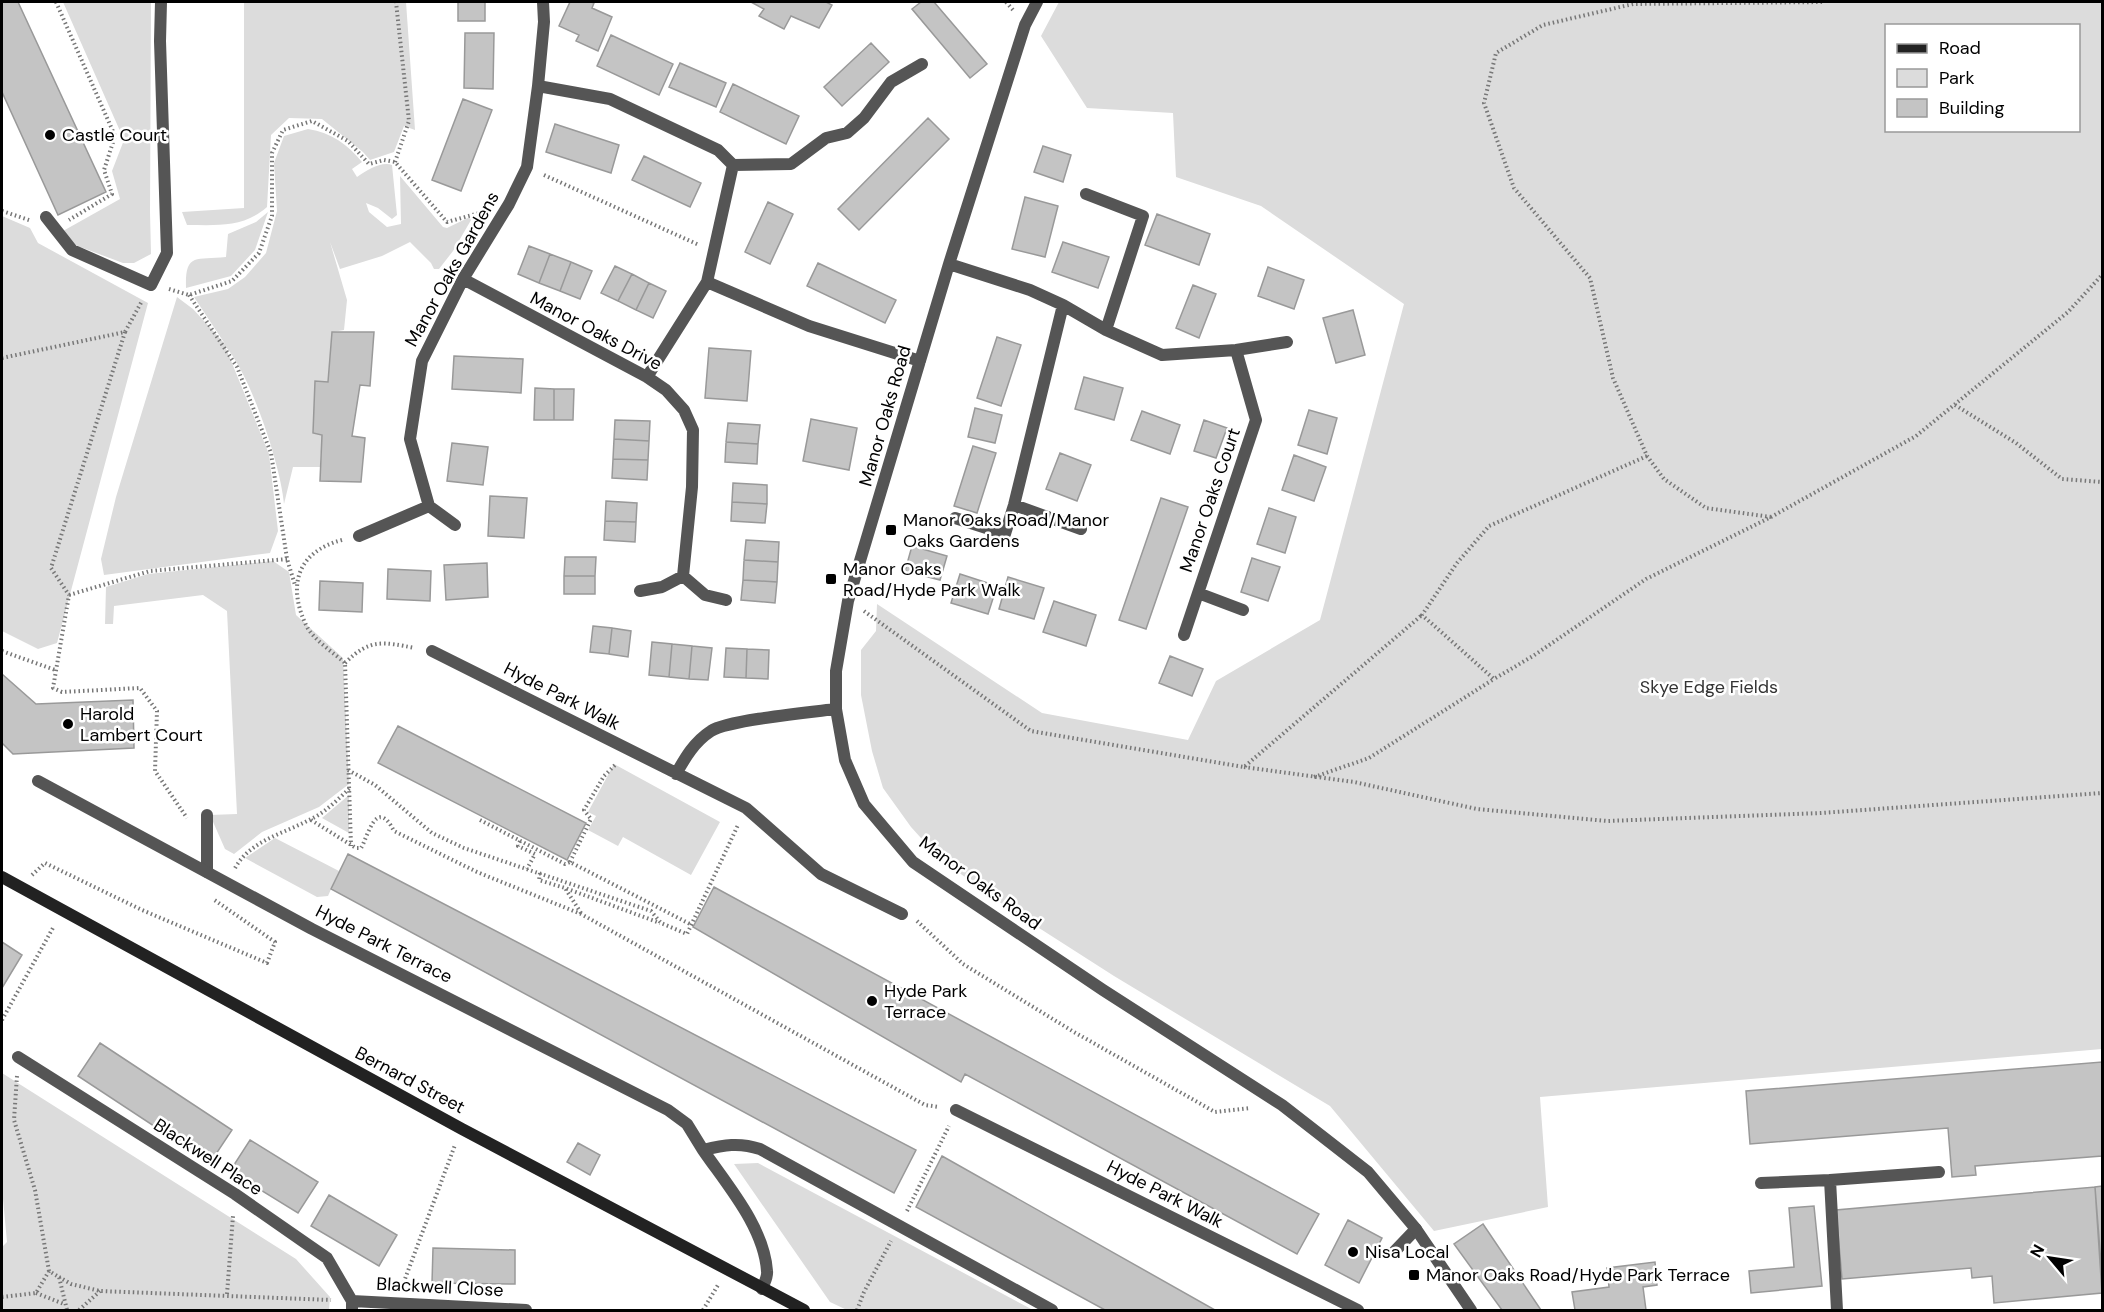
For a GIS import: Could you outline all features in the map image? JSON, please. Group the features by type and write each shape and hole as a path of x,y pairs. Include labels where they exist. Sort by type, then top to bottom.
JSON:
{"main road":[{"name":"Bernard Street","path":"2,877 62,912 462,1129 804,1311"}],"street":[{"path":"46,217 72,250 151,285 167,253 160,41 161,2"},
{"name":"Manor Oaks Gardens","path":"429,506 410,439 422,361 463,279 509,204 527,167 538,86 544,22 543,2"},
{"name":"Manor Oaks Road","path":"1037,2 1025,25 949,264 848,601 836,671 836,709 845,760 864,804 913,862 1281,1105 1368,1172 1416,1229 1471,1311"},
{"path":"538,86 610,99 718,150 733,165 791,164 825,138 847,133 864,118 891,82 922,64"},
{"path":"646,377 706,282 733,165"},
{"path":"1086,194 1143,216 1106,330"},
{"path":"949,264 1030,290 1063,305 1106,330 1162,355 1236,350 1287,342"},
{"name":"Manor Oaks Drive","path":"463,279 646,377 666,390 684,410 693,430 692,487 683,576"},
{"path":"706,282 809,326 920,361"},
{"path":"955,518 1005,534 1063,305"},
{"name":"Manor Oaks Court","path":"1184,635 1256,420 1236,350"},
{"path":"1014,505 1081,529"},
{"path":"359,536 429,506 455,525"},
{"path":"640,591 662,587 683,576 705,595 726,600"},
{"name":"Manor Oaks Court","path":"1198,593 1243,610"},
{"name":"Hyde Park Walk","path":"432,651 746,808 821,874 902,915"},
{"path":"676,774 689,751 712,729 774,717 836,709"},
{"name":"Hyde Park Terrace","path":"38,781 312,928 668,1110 687,1124 750,1221 763,1251 768,1273 762,1289"},
{"path":"207,814 207,872"},
{"name":"Blackwell Place","path":"18,1057 235,1194 327,1257 352,1306"},
{"name":"Hyde Park Walk","path":"956,1110 1358,1311"},
{"path":"703,1150 729,1144 743,1144 759,1149 898,1228 1052,1311"},
{"path":"1761,1183 1939,1172"},
{"path":"1830,1179 1837,1311"},
{"path":"1394,1252 1416,1229"},
{"name":"Blackwell Close","path":"352,1306 396,1302 526,1311"}],"path":[{"path":"55,228 112,194 104,170 115,136 56,2"},
{"path":"395,162 409,121 396,2"},
{"path":"1771,517 1706,508 1664,479 1647,456 1613,378 1590,278 1514,188 1484,103 1496,53 1543,25 1633,4 1825,2"},
{"path":"190,824 156,771 157,711 140,688 62,692 54,688 55,670 69,595 51,568 125,332 151,285 189,295 232,281 259,253 272,216 272,153 283,130 312,122 348,141 369,164 384,160 395,162 447,222 509,204"},
{"path":"527,167 714,252"},
{"path":"1313,777 1369,758 1533,656 1646,579 1771,517 1916,436 2068,312 2103,275"},
{"path":"189,295 237,367 271,453 287,559 308,629 345,663 348,770 351,788 351,847"},
{"path":"2,358 125,332"},
{"path":"1955,405 2016,443 2062,479 2103,482"},
{"path":"1244,767 1422,615 1456,563 1489,526 1647,456"},
{"path":"295,586 299,571 323,545 359,536"},
{"path":"69,595 150,571 287,559"},
{"path":"848,601 1031,731 1354,783 1477,809 1606,821 1821,813 2103,793"},
{"path":"1422,615 1494,679"},
{"path":"345,663 361,647 387,643 432,651"},
{"path":"2,651 55,670"},
{"path":"570,862 591,819 584,810 604,776 632,751"},
{"path":"348,770 375,785 432,833 464,848 651,911 661,924"},
{"path":"242,856 268,838 311,820 351,788"},
{"path":"540,873 539,880 687,934 746,808"},
{"path":"311,820 351,847 361,848 369,826 375,820 382,819 389,822 394,831 477,872 581,914 925,1105 956,1110 864,1292 857,1311"},
{"path":"480,820 565,864 570,862 692,925"},
{"path":"520,840 518,846 535,854 527,869"},
{"path":"19,888 45,863 142,910 267,963 275,942 211,898"},
{"path":"565,888 581,914"},
{"path":"2,1020 62,912"},
{"path":"902,915 920,922 963,964 1074,1032 1215,1112 1281,1105"},
{"path":"18,1057 14,1120 35,1190 49,1270 36,1293"},
{"path":"396,1302 462,1129"},
{"path":"227,1294 235,1194"},
{"path":"702,1311 728,1269"},
{"path":"49,1270 71,1284 100,1291 227,1294 352,1306"},
{"path":"59,1277 67,1311"},
{"path":"79,1311 100,1291"},
{"path":"2,1297 36,1293 65,1304"}],"green space":[{"path":"63,2 151,2 151,254 134,263 123,263 75,245 63,231 120,199 112,171 124,140"},
{"path":"244,2 406,2 415,130 404,126 394,152 370,160 322,119 289,118 271,135 267,207 249,219 239,222 219,225 187,225 182,212 244,208"},
{"name":"Skye Edge Fields","path":"1059,2 2102,2 2102,1049 1540,1097 1548,1207 1434,1231 1330,1106 1114,976 1008,908 940,859 911,827 883,788 872,751 861,695 861,650 876,631 877,604 1042,713 1188,740 1216,681 1320,620 1404,304 1261,206 1176,177 1173,113 1087,108 1041,36"},
{"path":"308,129 332,136 351,150 362,162 352,169 357,177 379,165 392,165 397,215 392,219 378,208 366,203 369,212 387,227 401,224 400,176 443,227 447,228 474,215 453,251 439,269 434,269 410,242 382,256 340,269 330,242 347,300 344,330 332,332 328,382 316,381 313,433 322,435 320,467 293,467 284,504 277,467 263,421 235,359 225,346 269,454 278,531 270,553 104,575 101,559 116,497 177,297 193,309 225,344 194,297 228,289 245,277 266,253 277,211 274,163 284,136"},
{"path":"268,212 255,250 231,276 186,288 187,269 194,260 226,257 228,234 256,222"},
{"path":"2,216 30,228 38,243 148,303 57,643 38,649 2,631"},
{"path":"273,561 289,572 296,615 343,658 349,784 319,807 262,832 234,854 225,849 210,815 237,814 227,611 203,595 114,606 113,624 105,624 106,587 148,574"},
{"path":"614,764 720,822 691,875 623,837 618,846 588,830 596,816 588,812"},
{"path":"349,795 349,833 322,818"},
{"path":"275,838 339,871 328,896 317,897 245,858"},
{"path":"2,1073 296,1259 330,1297 329,1310 2,1310 2,1247 7,1242 2,1188"},
{"path":"758,1163 1033,1310 847,1310 830,1302 734,1164"}],"building":[{"name":"Castle Court","path":"2,2 18,2 106,192 58,215 2,92"},
{"path":"458,2 485,2 485,21 458,21"},
{"path":"570,2 594,3 592,8 612,17 598,51 576,41 579,35 559,26"},
{"path":"751,2 826,2 832,5 819,28 791,16 784,29 759,16 764,9"},
{"path":"921,2 934,2 987,64 970,78 912,9"},
{"path":"465,33 494,33 493,89 464,88"},
{"path":"611,35 673,64 659,95 597,66"},
{"path":"871,43 889,62 842,106 824,87"},
{"path":"680,63 726,83 716,107 669,87"},
{"path":"733,84 799,116 786,144 720,112"},
{"path":"463,99 492,110 461,191 432,180"},
{"path":"928,118 949,139 859,230 838,209"},
{"path":"555,124 619,145 611,173 546,152"},
{"path":"1043,146 1071,155 1063,182 1034,172"},
{"path":"644,156 701,183 690,207 632,180"},
{"path":"1025,197 1058,206 1045,257 1012,249"},
{"path":"768,202 793,214 770,264 745,252"},
{"path":"1157,214 1210,234 1199,265 1145,245"},
{"path":"1063,242 1109,257 1098,288 1052,272"},
{"path":"529,246 550,254 539,283 518,274"},
{"path":"550,254 571,262 560,291 539,283"},
{"path":"571,262 592,271 580,299 560,291"},
{"path":"818,263 896,300 885,323 807,286"},
{"path":"615,266 632,274 618,301 601,293"},
{"path":"1268,267 1304,280 1294,309 1258,296"},
{"path":"632,274 649,283 636,310 618,301"},
{"path":"649,283 666,291 653,318 636,310"},
{"path":"1193,285 1216,294 1199,338 1176,328"},
{"path":"1353,310 1365,355 1336,363 1323,318"},
{"path":"332,332 374,332 370,386 360,385 352,436 365,438 361,482 320,481 322,435 313,433 315,381 328,382"},
{"path":"997,337 1021,345 1001,406 977,398"},
{"path":"709,348 751,351 747,401 705,398"},
{"path":"454,356 523,359 521,393 452,389"},
{"path":"1084,377 1123,388 1114,420 1075,409"},
{"path":"535,388 554,389 554,420 534,420"},
{"path":"554,389 574,389 573,420 554,420"},
{"path":"975,408 1002,415 995,443 968,437"},
{"path":"1309,410 1337,418 1327,454 1298,445"},
{"path":"1142,411 1180,425 1170,454 1131,440"},
{"path":"811,419 857,428 849,470 803,461"},
{"path":"615,420 650,421 649,441 614,439"},
{"path":"1204,420 1227,428 1216,458 1194,451"},
{"path":"728,423 760,425 758,444 726,442"},
{"path":"614,439 649,441 648,460 613,459"},
{"path":"726,442 758,444 757,464 725,462"},
{"path":"452,443 488,447 483,485 447,481"},
{"path":"973,446 996,453 977,513 954,506"},
{"path":"1060,453 1091,465 1077,501 1046,489"},
{"path":"1294,455 1326,467 1314,501 1282,490"},
{"path":"613,459 648,460 647,480 612,478"},
{"path":"733,483 767,485 767,504 732,502"},
{"path":"490,496 527,498 524,538 488,536"},
{"path":"1161,498 1188,507 1146,629 1119,620"},
{"path":"606,501 637,503 636,522 605,521"},
{"path":"732,502 767,504 765,523 731,521"},
{"path":"1269,508 1296,517 1285,553 1257,544"},
{"path":"605,521 636,522 635,542 604,540"},
{"path":"746,540 779,542 778,562 744,560"},
{"path":"912,546 947,556 940,580 905,571"},
{"path":"565,557 596,557 595,576 564,576"},
{"path":"1252,558 1280,567 1268,601 1241,592"},
{"path":"744,560 778,562 777,582 743,580"},
{"path":"487,563 488,597 446,600 444,565"},
{"path":"388,569 431,571 430,601 387,599"},
{"path":"960,574 997,586 988,614 951,603"},
{"path":"564,576 595,576 595,594 564,594"},
{"path":"1008,577 1044,588 1034,619 999,609"},
{"path":"743,580 777,582 775,603 741,600"},
{"path":"320,581 363,583 362,612 319,610"},
{"path":"1054,601 1096,615 1086,646 1043,632"},
{"path":"593,626 612,628 609,654 590,652"},
{"path":"612,628 631,631 628,657 609,654"},
{"path":"652,642 672,644 669,677 649,675"},
{"path":"672,644 692,646 689,679 669,677"},
{"path":"692,646 712,648 708,680 689,679"},
{"path":"726,648 747,649 746,678 724,677"},
{"path":"747,649 769,650 768,679 746,678"},
{"path":"1170,656 1203,669 1192,696 1159,683"},
{"name":"Harold Lambert Court","path":"2,674 36,704 133,700 134,748 13,754 2,743"},
{"path":"398,726 586,823 567,860 378,763"},
{"path":"348,854 916,1150 894,1193 331,889"},
{"name":"Hyde Park Terrace","path":"714,887 1319,1214 1297,1254 965,1074 961,1082 693,927"},
{"path":"2,942 22,955 2,988"},
{"path":"100,1043 232,1130 210,1163 78,1076"},
{"path":"2102,1062 2102,1156 1975,1166 1976,1175 1952,1177 1948,1128 1750,1144 1746,1091"},
{"path":"250,1140 318,1182 298,1213 230,1171"},
{"path":"578,1143 600,1155 590,1175 567,1162"},
{"path":"942,1156 1215,1310 1105,1310 916,1207"},
{"path":"2102,1186 2102,1276 2095,1187"},
{"path":"2095,1187 2102,1293 1994,1303 1992,1276 1972,1278 1971,1268 1842,1279 1836,1210"},
{"path":"329,1195 397,1235 379,1266 311,1226"},
{"path":"1814,1206 1822,1286 1751,1293 1749,1271 1794,1267 1789,1208"},
{"name":"Nisa Local","path":"1348,1220 1382,1238 1359,1283 1325,1265"},
{"path":"1483,1224 1541,1310 1502,1310 1454,1244"},
{"path":"433,1248 515,1250 515,1284 432,1283"},
{"path":"1655,1262 1657,1285 1643,1287 1646,1310 1575,1310 1572,1292 1609,1287 1607,1268"}],"place":[{"name":"Castle Court","path":"50,135"},
{"name":"Manor Oaks Road/Manor Oaks Gardens","path":"891,530"},
{"name":"Manor Oaks Road/Hyde Park Walk","path":"831,579"},
{"name":"Harold Lambert Court","path":"68,724"},
{"name":"Hyde Park Terrace","path":"872,1001"},
{"name":"Nisa Local","path":"1353,1252"},
{"name":"Manor Oaks Road/Hyde Park Terrace","path":"1414,1275"}]}
